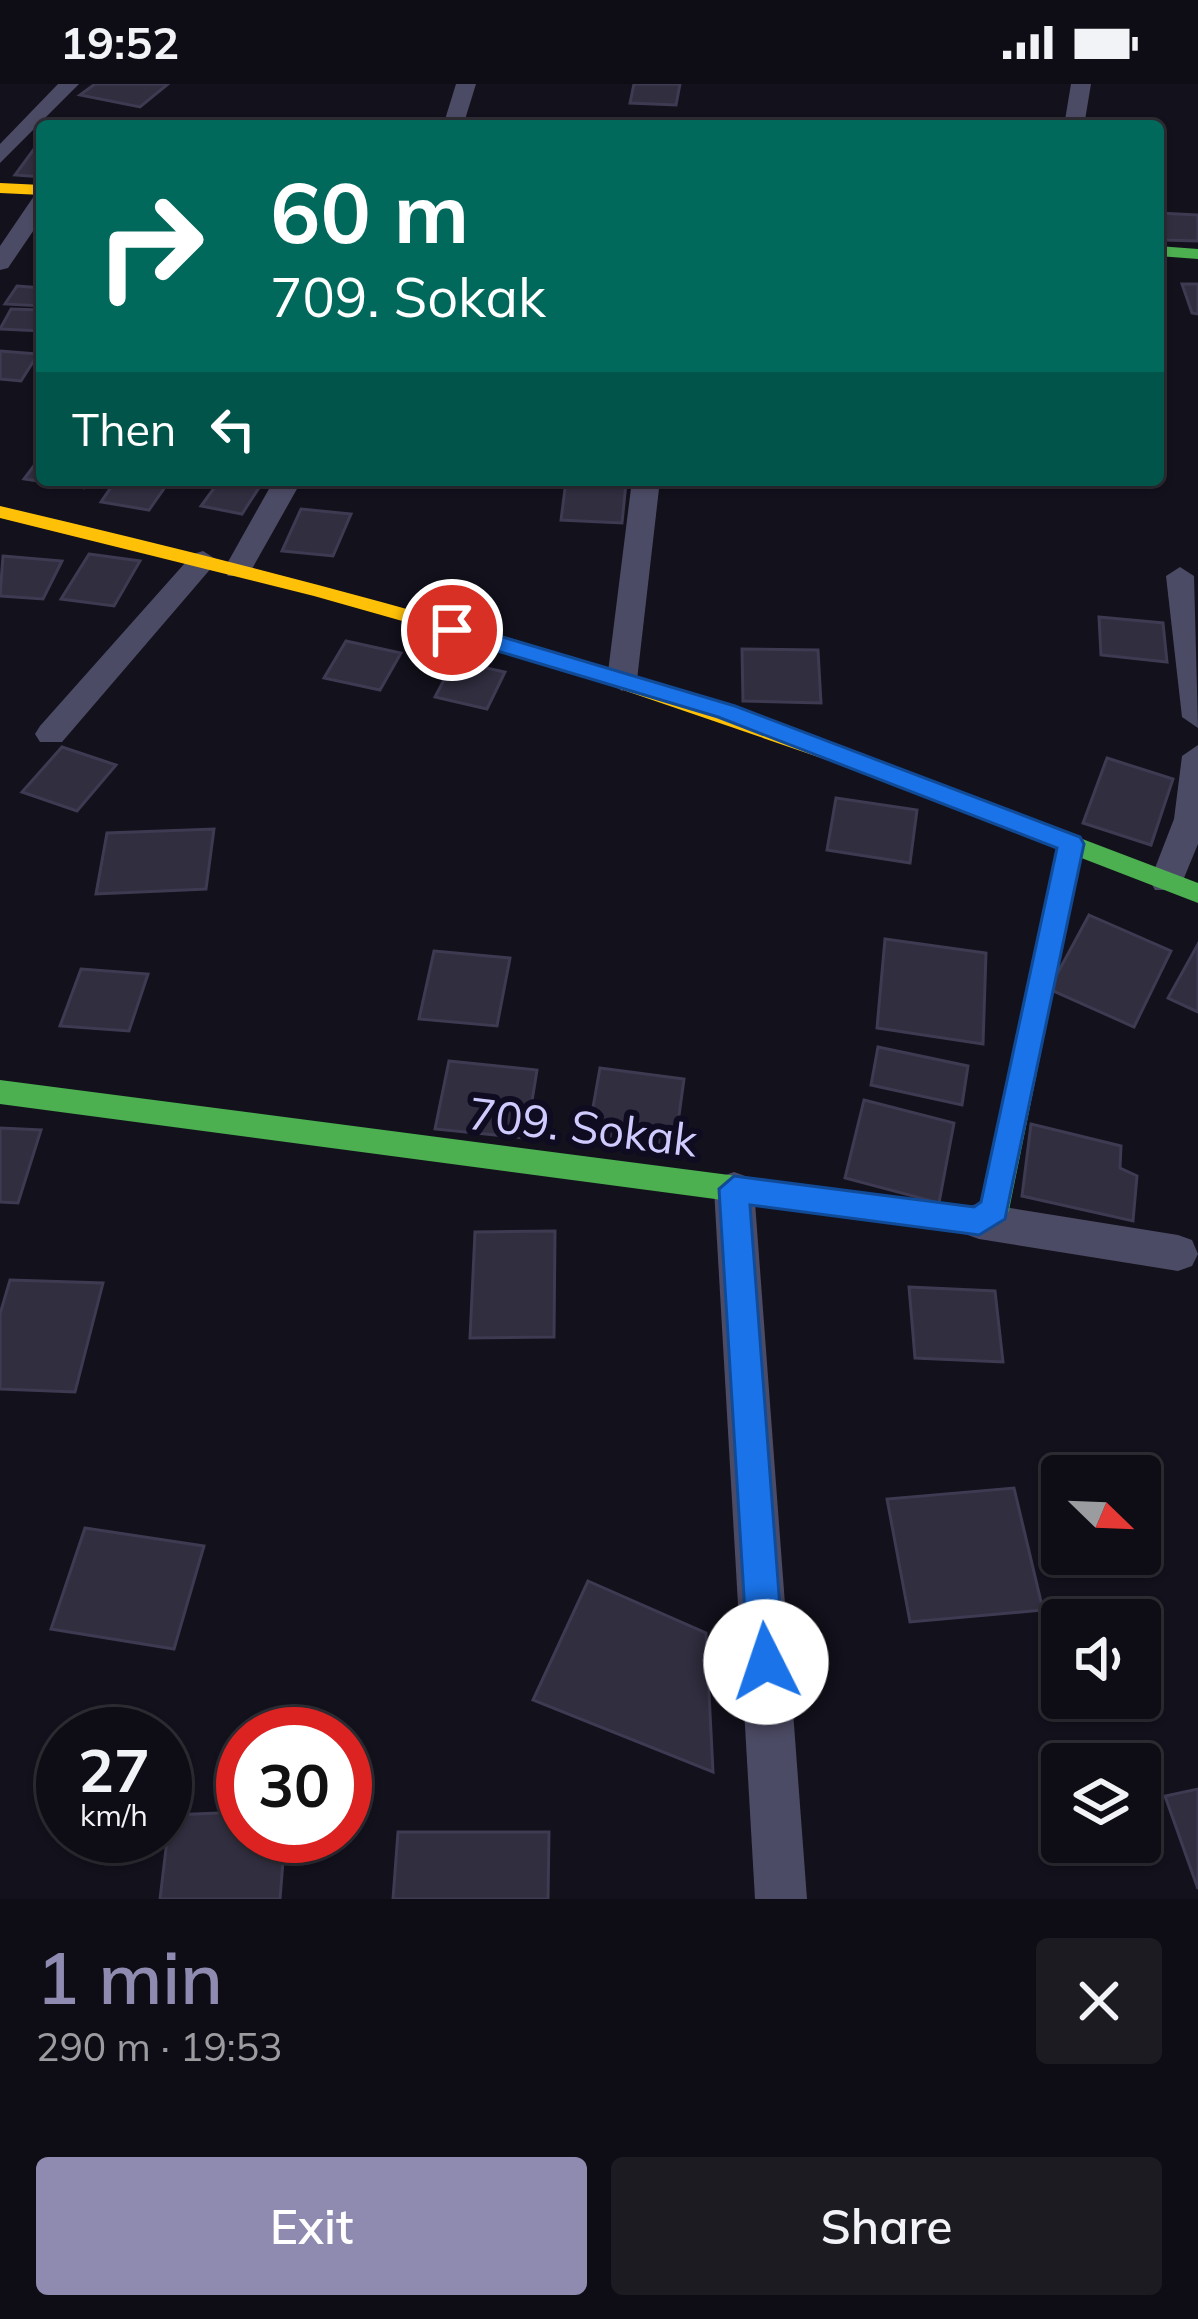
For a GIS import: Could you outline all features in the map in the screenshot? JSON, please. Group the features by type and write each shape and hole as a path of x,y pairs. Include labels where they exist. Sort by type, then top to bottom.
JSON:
{"street":[{"path":"0,157 69,84"},
{"path":"455,120 466,84"},
{"path":"1075,120 1081,84"},
{"path":"0,188 36,190"},
{"path":"0,200 36,201"},
{"path":"0,263 36,210"},
{"path":"1164,251 1198,254"},
{"path":"1164,267 1198,269"},
{"path":"238,569 285,486"},
{"path":"622,680 645,486"},
{"path":"0,512 238,569 727,712 1182,887 1198,757"},
{"path":"51,734 202,560"},
{"path":"1180,576 1198,717"},
{"path":"979,1221 994,1210 1071,844"},
{"name":"709. Sokak","path":"0,1093 979,1221"},
{"path":"734,1189 781,1899"},
{"path":"979,1221 1178,1253"}],"building":[{"path":"95,84 168,84 140,107 80,95"},
{"path":"634,84 680,84 676,105 630,103"},
{"path":"34,149 36,149 36,177 15,175"},
{"path":"1164,213 1198,215 1198,241 1165,240"},
{"path":"1182,284 1198,284 1198,314 1192,313"},
{"path":"17,286 36,288 36,306 5,304"},
{"path":"11,309 36,310 36,331 0,329"},
{"path":"0,351 36,354 21,381 0,379"},
{"path":"36,463 36,481 24,479"},
{"path":"112,486 166,486 149,510 101,502"},
{"path":"216,486 260,486 242,514 201,506"},
{"path":"565,486 626,486 622,523 561,520"},
{"path":"301,509 351,514 333,556 282,551"},
{"path":"89,554 140,561 114,606 61,599"},
{"path":"3,556 62,561 43,599 0,596"},
{"path":"1099,617 1163,623 1167,662 1101,655"},
{"path":"346,641 401,653 380,690 324,678"},
{"path":"742,649 818,650 821,703 743,701"},
{"path":"454,661 505,672 487,709 435,697"},
{"path":"62,747 116,765 77,811 22,792"},
{"path":"1107,758 1173,779 1151,845 1083,823"},
{"path":"836,798 917,810 910,863 827,850"},
{"path":"214,829 206,889 96,894 107,833"},
{"path":"1089,915 1171,951 1134,1027 1049,989"},
{"path":"885,939 986,953 983,1044 877,1028"},
{"path":"1198,944 1198,1012 1168,998"},
{"path":"434,951 510,958 497,1026 419,1019"},
{"path":"81,969 148,974 129,1031 60,1026"},
{"path":"878,1047 968,1066 962,1105 871,1085"},
{"path":"449,1061 537,1070 526,1138 435,1129"},
{"path":"600,1068 684,1079 674,1152 587,1141"},
{"path":"864,1100 954,1123 939,1203 845,1178"},
{"path":"1031,1124 1121,1146 1120,1168 1137,1176 1133,1221 1022,1196"},
{"path":"0,1128 41,1130 18,1203 0,1202"},
{"path":"555,1231 554,1337 470,1338 475,1232"},
{"path":"10,1280 103,1283 75,1392 0,1389 0,1314"},
{"path":"909,1287 995,1291 1003,1362 915,1358"},
{"path":"1014,1488 1041,1610 910,1622 887,1499"},
{"path":"85,1528 204,1546 174,1649 51,1629"},
{"path":"588,1581 706,1633 713,1772 533,1700"},
{"path":"1198,1789 1198,1889 1165,1796"},
{"path":"216,1813 216,1863 283,1863 280,1899 160,1899 164,1863 192,1863 192,1814"},
{"path":"398,1832 549,1832 548,1899 393,1899"}],"traffic: fast":[{"path":"1164,251 1198,254"},
{"path":"830,752 1198,893"},
{"path":"0,1092 979,1221 994,1210 1035,1013"}],"traffic: slow":[{"path":"0,188 36,190"},
{"path":"0,512 420,618 627,680 830,752"},
{"path":"1035,1013 1071,844"}],"route":[{"path":"452,630 727,712 1071,844 994,1210 979,1221 734,1189 766,1662"}]}
